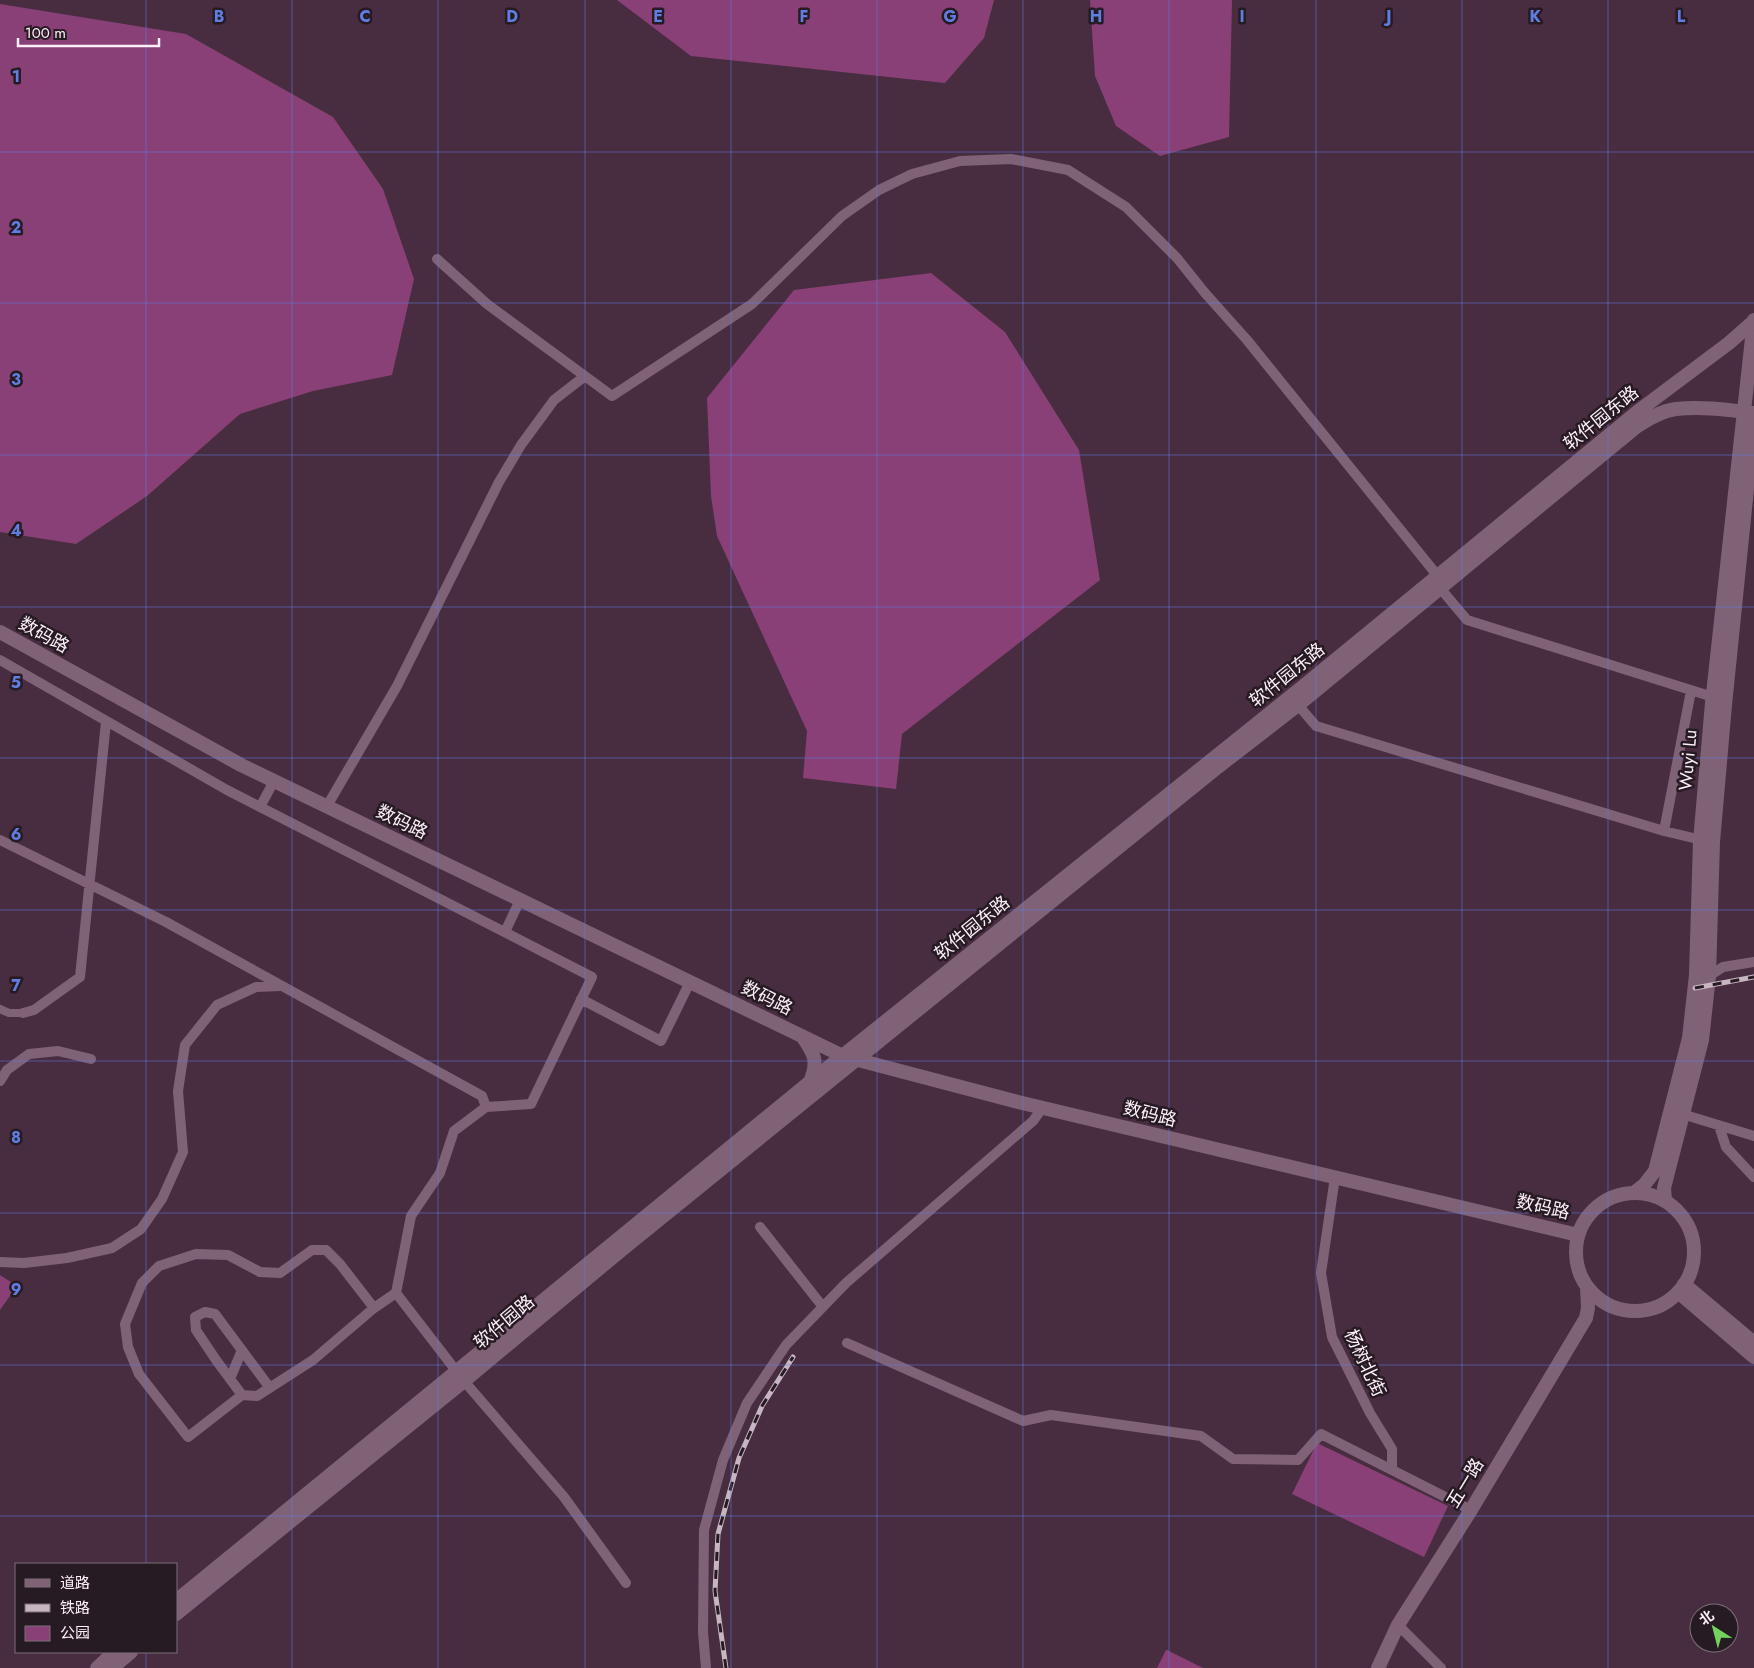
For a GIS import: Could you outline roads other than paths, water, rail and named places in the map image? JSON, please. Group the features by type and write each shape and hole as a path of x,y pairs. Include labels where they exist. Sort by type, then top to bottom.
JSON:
{"main road":[{"name":"Wuyi Lu","path":"1634,1193 1644,1185 1655,1171 1689,1038 1719,701 1750,415 1754,321"},
{"name":"软件园东路","path":"857,1060 1214,770 1298,706 1641,409 1729,343 1754,321"},
{"name":"软件园东路","path":"843,1056 1200,769 1441,583 1636,427 1674,410 1707,409 1750,415"},
{"name":"数码路","path":"0,632 241,765 843,1056 1043,1107 1578,1235"},
{"name":"Wuyi Lu","path":"1665,1201 1664,1188 1702,1040 1709,976 1706,841"},
{"path":"801,1036 815,1059 816,1069 810,1082"},
{"path":"882,1040 882,1053 893,1070"},
{"name":"软件园路","path":"178,1612 843,1056"},
{"name":"软件园路","path":"178,1599 625,1247 857,1060"},
{"path":"1634,1193 1650,1195 1665,1201 1681,1215 1691,1233 1694,1253 1690,1273 1681,1288 1667,1302 1651,1309 1634,1312 1613,1307 1601,1301 1587,1287 1577,1264 1576,1249 1578,1235 1587,1218 1600,1205 1616,1196 1634,1193"},
{"path":"1586,1318 1588,1308 1587,1287"},
{"path":"1681,1288 1754,1344"},
{"path":"1681,1288 1754,1357"},
{"path":"1586,1318 1603,1307 1613,1307"},
{"name":"五一路","path":"1378,1668 1398,1625 1471,1510 1586,1318"},
{"path":"97,1668 113,1653"},
{"path":"112,1668 131,1653"}],"street":[{"path":"437,259 487,304 612,396 752,304 842,216 878,190 912,174 960,161 1011,159 1068,170 1126,207 1177,258 1247,340 1441,583 1467,620 1719,701"},
{"path":"327,806 397,686 499,482 521,445 554,400 585,376"},
{"path":"0,660 227,790 592,977 531,1104 486,1107 454,1131 440,1173 411,1216 396,1293 374,1308 313,1360 257,1396 242,1395 188,1437 139,1374 128,1347 125,1324 142,1283 159,1266 196,1254 228,1255 260,1272 280,1273 312,1250 326,1250 340,1264 374,1308"},
{"path":"1664,831 1691,691"},
{"path":"1298,706 1316,726 1664,831 1706,841"},
{"path":"0,1009 9,1013 23,1013 34,1010 80,977 106,722"},
{"path":"260,807 274,781"},
{"path":"0,840 166,922 482,1096 486,1107"},
{"path":"505,932 520,900"},
{"path":"1709,976 1723,967 1754,962"},
{"path":"581,999 661,1041 690,982"},
{"path":"0,1262 24,1263 67,1258 112,1248 141,1229 162,1199 183,1152 178,1091 185,1045 217,1005 256,987 281,986"},
{"path":"0,1081 7,1070 29,1054 58,1051 91,1059"},
{"path":"706,1668 703,1623 704,1530 723,1460 747,1403 786,1345 852,1277 1033,1122 1043,1107"},
{"path":"1682,1114 1754,1136"},
{"path":"1719,1126 1726,1146 1754,1177"},
{"name":"杨树北街","path":"1335,1177 1321,1273 1332,1337 1370,1412 1392,1449 1392,1470"},
{"path":"760,1227 823,1307"},
{"path":"396,1293 460,1376 564,1497 626,1583"},
{"path":"242,1395 196,1330 196,1318 205,1312 215,1314 270,1388"},
{"path":"847,1342 1023,1421 1051,1415 1201,1436 1234,1459 1298,1460 1321,1434 1471,1510"},
{"path":"230,1379 242,1350"},
{"path":"1398,1625 1440,1668"}],"railway":[{"path":"1695,988 1754,977"},
{"path":"726,1668 715,1591 718,1534 739,1458 762,1406 793,1357"}]}
